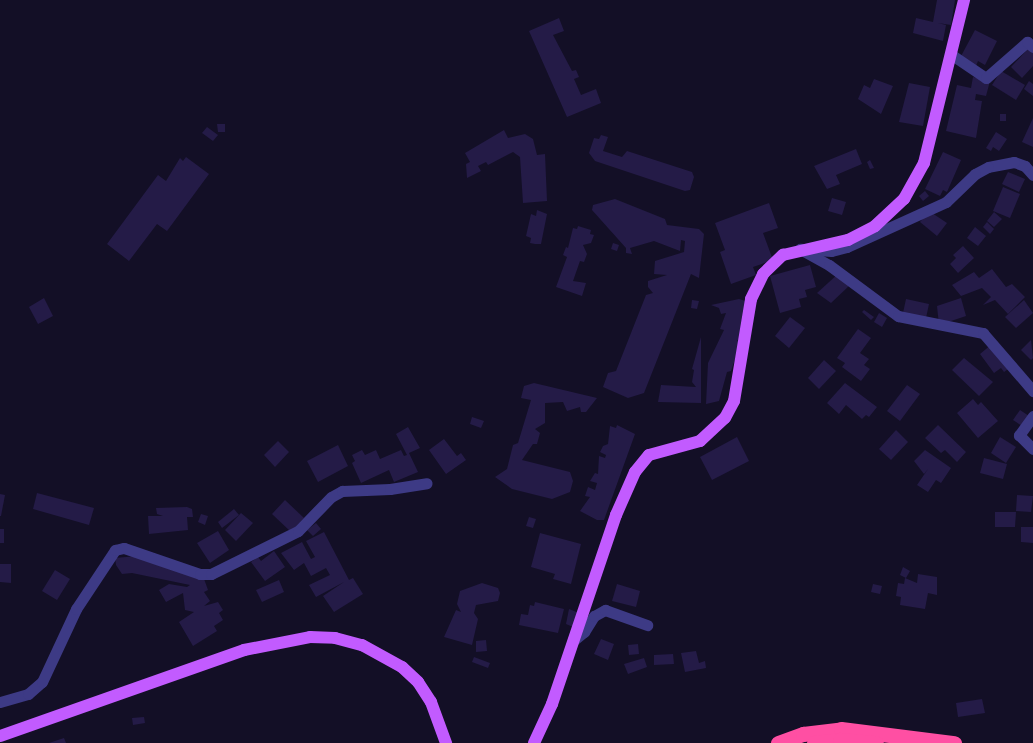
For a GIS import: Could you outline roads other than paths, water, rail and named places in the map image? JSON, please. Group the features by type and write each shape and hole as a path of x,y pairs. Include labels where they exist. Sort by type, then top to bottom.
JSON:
{"highway":[{"path":"778,743 803,734 841,729 954,743"},
{"path":"814,743 840,740 876,743"}],"main road":[{"path":"534,743 552,704 616,516 634,472 650,455 700,441 724,418 734,401 751,299 763,274 783,255 800,249 848,240 875,226 904,199 924,163 964,0"},
{"path":"0,736 244,650 310,636 335,638 362,645 402,667 418,682 431,702 446,743"}],"street":[{"path":"952,55 986,78 1026,42 1033,47"},
{"path":"800,249 831,251 847,247 946,202 975,174 988,168 1014,162 1025,166 1033,174"},
{"path":"800,249 829,265 898,316 983,333 1033,391"},
{"path":"1033,416 1019,435 1033,449"},
{"path":"0,702 28,694 42,682 76,609 114,550 124,548 200,574 211,574 298,531 331,498 342,491 390,489 427,483"},
{"path":"574,640 584,632 594,616 604,610 648,625"}]}
